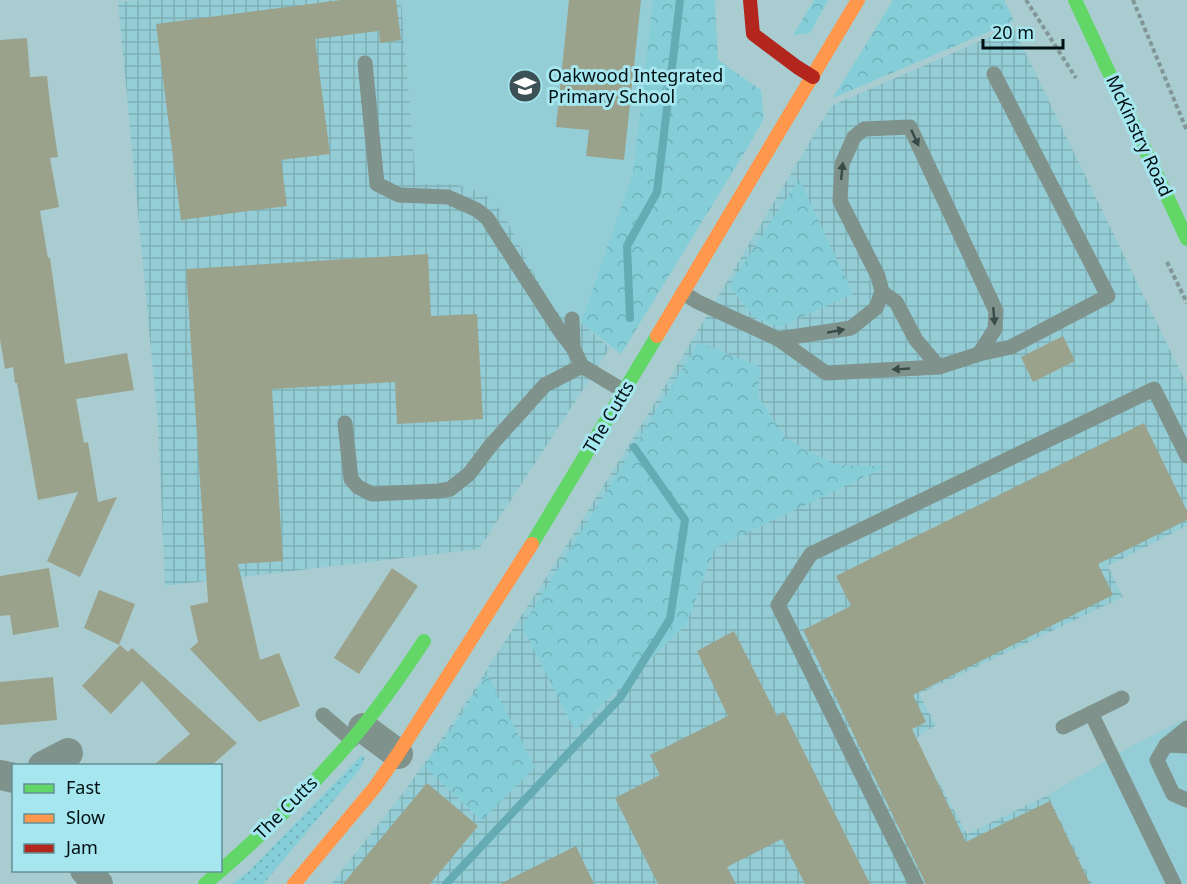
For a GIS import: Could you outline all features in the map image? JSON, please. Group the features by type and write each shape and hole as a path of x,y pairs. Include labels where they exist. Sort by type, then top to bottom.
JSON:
{"main road":[{"path":"750,0 753,34 797,67 813,76"},
{"name":"The Cutts","path":"294,884 375,787 533,543 858,0"},
{"path":"1068,0 1078,6"},
{"name":"McKinstry Road","path":"1078,6 1187,239"},
{"name":"The Cutts","path":"222,869 261,835 305,791 357,734 397,682 424,641"},
{"name":"The Cutts","path":"205,884 219,872"}],"street":[{"path":"357,734 398,754"},
{"path":"88,872 98,884"}],"lane":[{"path":"365,63 377,184 399,195 448,197 477,210 487,218 573,348 582,366 624,391"},
{"path":"684,293 698,302 778,339 826,373 939,367 978,354 1011,347 1108,296 994,74"},
{"path":"778,339 851,328 876,308 882,292 878,276 840,201 842,164 854,137 864,129 910,127 996,311 995,329 978,354"},
{"path":"882,292 896,302 916,340 939,367"},
{"path":"572,319 573,348"},
{"path":"345,423 351,479 358,487 372,494 450,489 469,474 491,445 545,385 582,366"},
{"path":"916,884 778,605 811,554 1154,389 1187,456"},
{"path":"1063,727 1122,698"},
{"path":"1091,713 1174,884"},
{"path":"323,715 357,734"},
{"path":"1187,728 1166,745 1157,760 1173,794 1187,800"},
{"path":"1166,745 1187,746"}],"path":[{"path":"1133,0 1187,131"}],"shaded area":[{"path":"141,0 401,0 416,184 454,184 482,192 503,213 554,311 581,323 610,348 479,549 165,586 158,423 118,2"},
{"name":"Oakwood Integrated Primary School","path":"401,0 653,0 633,172 581,323 554,311 503,213 454,184 416,184"},
{"path":"1013,27 1187,385 1187,526 1108,566 1123,597 919,694 936,725 915,739 967,834 1048,795 1093,884 331,884 404,792 455,719 653,406 831,106"},
{"path":"1187,718 1187,884 1093,884 1048,795 1133,745"}],"green space":[{"path":"653,0 715,0 718,60 761,90 764,118 621,354 581,323 633,172"},
{"path":"814,0 828,0 810,33 793,35"},
{"path":"893,0 1004,0 1014,21 833,98"},
{"path":"799,179 853,294 779,327 754,317 729,286"},
{"path":"699,342 760,367 758,396 786,439 836,465 887,466 715,548 686,625 575,730 522,627"},
{"path":"487,675 535,767 481,821 425,766"},
{"path":"362,755 365,758 360,769 263,884 232,884 249,871"}],"building":[{"path":"341,0 396,0 401,40 380,43 379,31 315,39 330,154 281,160 287,206 181,220 156,24"},
{"path":"569,0 641,0 624,160 586,156 589,130 556,127"},
{"path":"27,38 30,77 47,76 58,157 50,158 59,207 40,211 48,258 50,258 65,364 127,353 134,390 76,399 84,443 88,442 98,502 117,497 80,577 47,561 78,492 38,500 17,383 15,383 13,367 5,369 0,339 0,40"},
{"path":"428,254 431,316 477,314 483,419 397,424 395,382 272,389 283,561 238,564 260,660 279,653 300,706 259,722 190,649 198,642 190,606 208,602 186,269"},
{"path":"1063,336 1075,361 1033,382 1021,357"},
{"path":"1144,423 1187,511 1187,520 1098,564 1113,595 913,695 926,722 912,729 966,842 1050,801 1090,884 926,884 803,630 851,606 836,576"},
{"path":"49,568 59,627 13,635 10,615 0,616 0,576"},
{"path":"392,568 418,586 359,674 334,658"},
{"path":"99,590 135,604 119,645 84,628"},
{"path":"734,631 777,716 784,712 870,884 805,884 782,839 727,867 736,884 658,884 615,798 660,775 650,755 728,716 697,651"},
{"path":"120,645 128,652 132,648 237,743 213,764 155,764 190,734 142,681 111,714 82,686"},
{"path":"53,677 57,720 0,725 0,682"},
{"path":"427,783 478,826 430,884 343,884"},
{"path":"576,846 594,884 500,884"}],"waterway":[{"path":"630,318 627,246 657,192 680,0"},
{"path":"446,884 620,698 670,619 685,520 634,447"}],"traffic: fast":[{"path":"1075,0 1187,239"},
{"path":"532,544 657,336"},
{"path":"222,869 280,816 333,761 398,680 424,641"},
{"path":"205,884 218,872"}],"traffic: slow":[{"path":"657,336 858,0"},
{"path":"294,884 375,787 532,544"}],"traffic: jam":[{"path":"750,0 753,34 813,77"}],"place":[{"name":"Oakwood Integrated Primary School","path":"525,86"}]}
